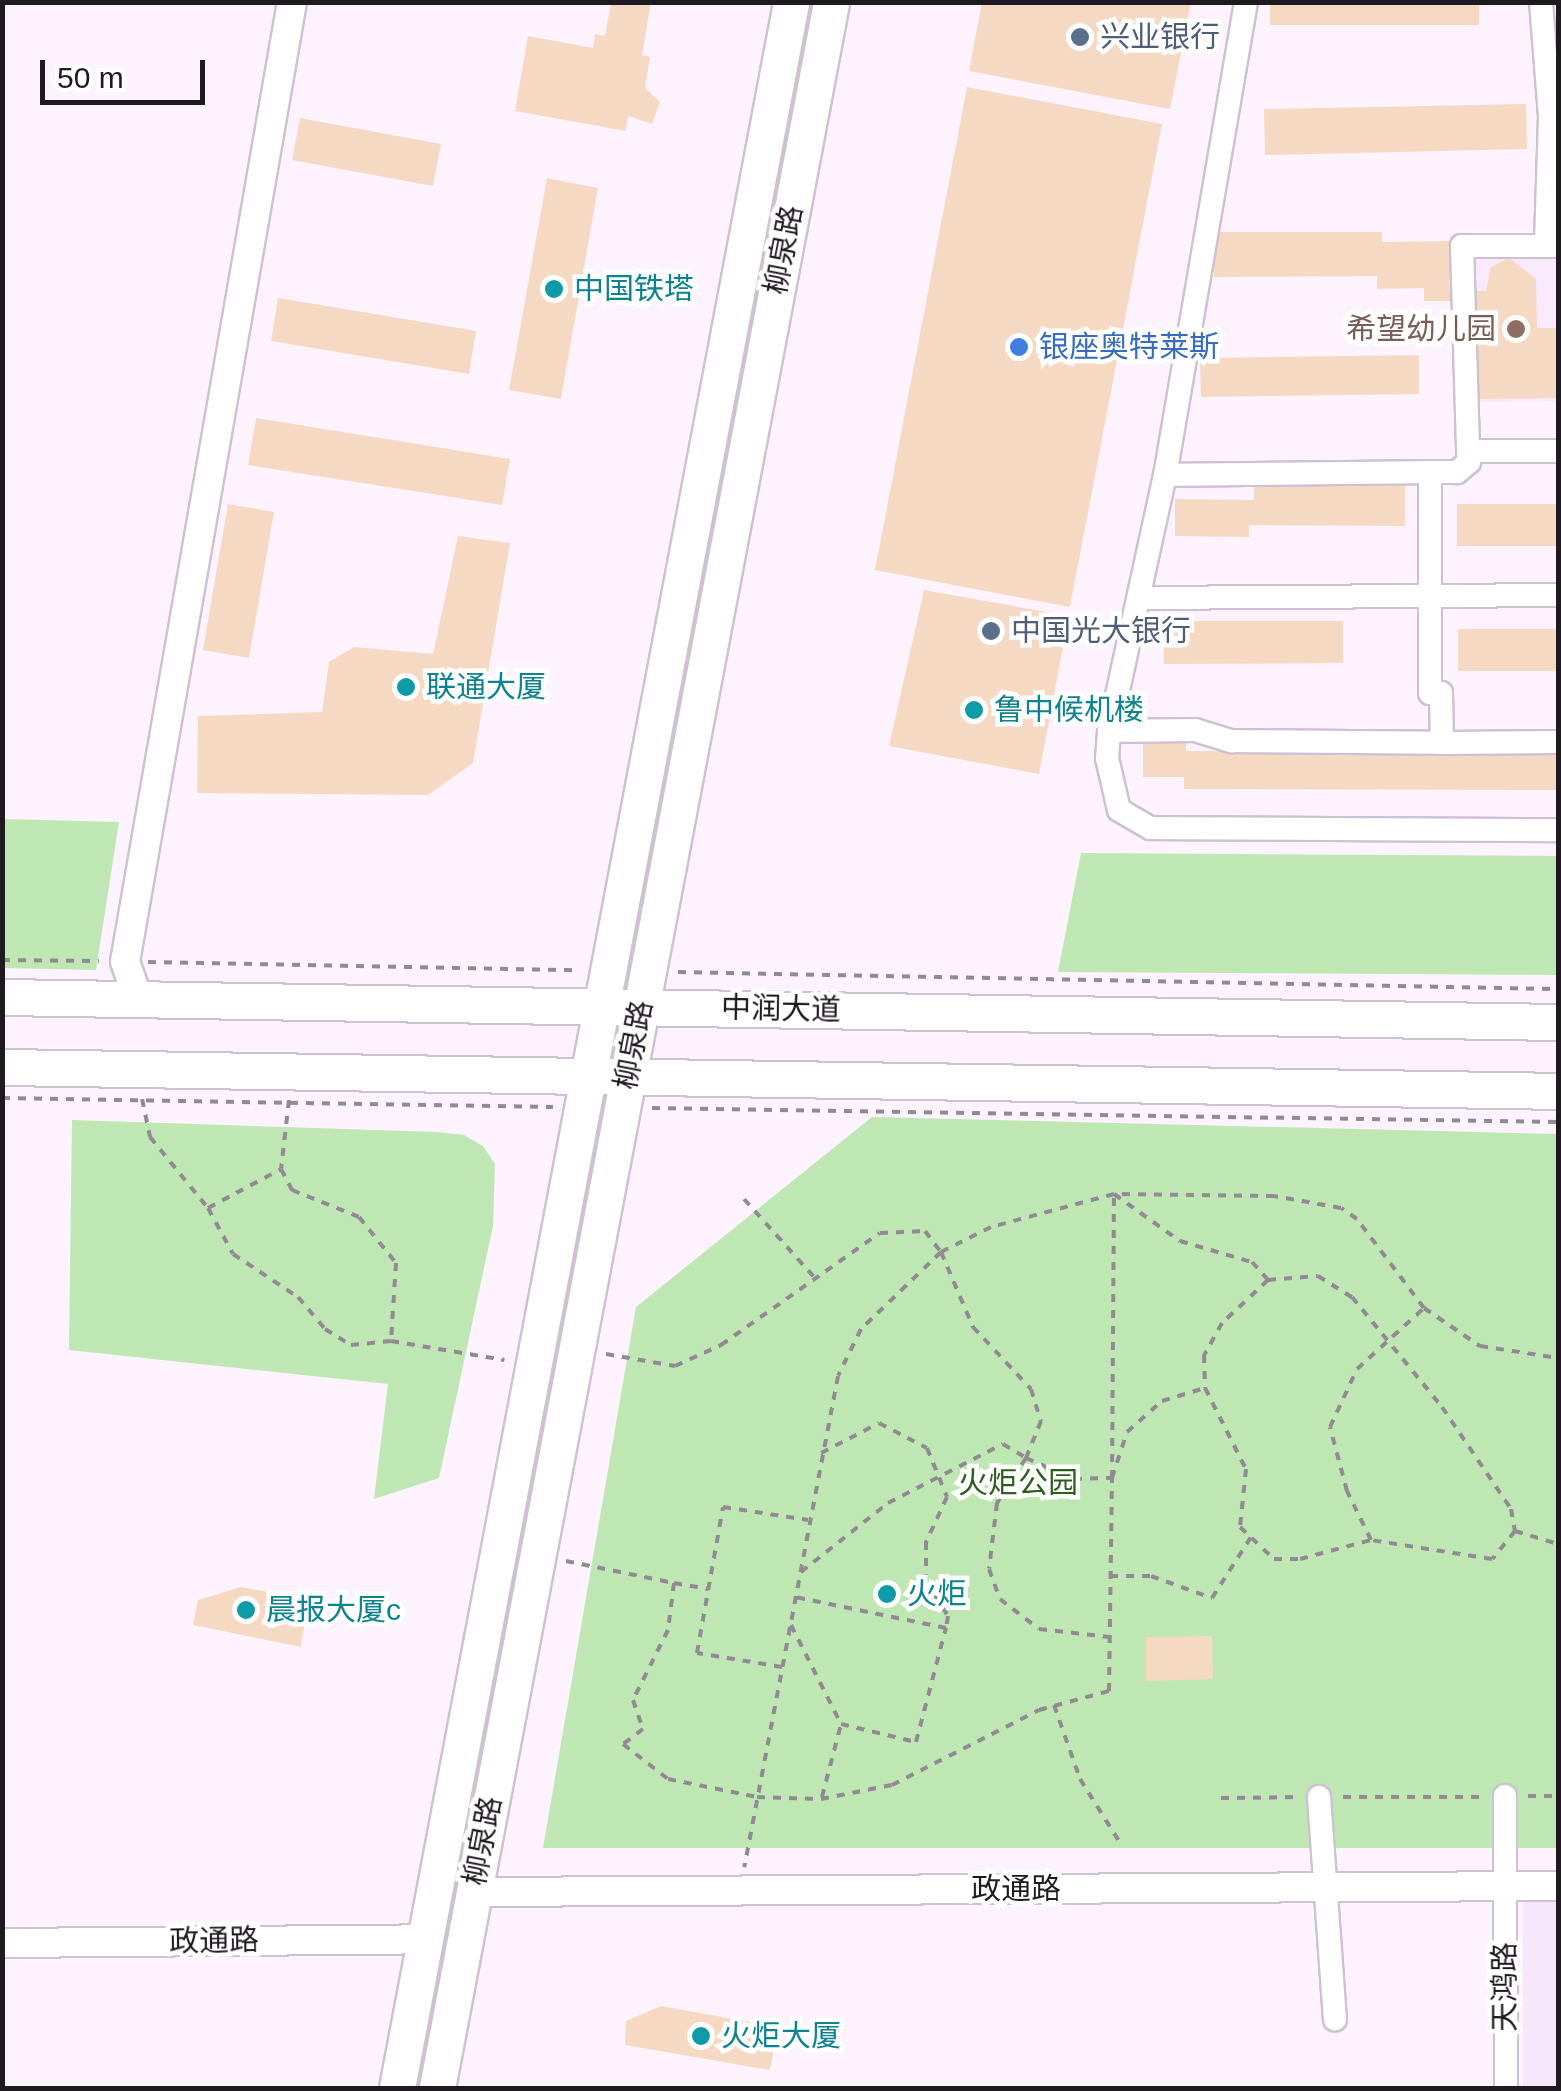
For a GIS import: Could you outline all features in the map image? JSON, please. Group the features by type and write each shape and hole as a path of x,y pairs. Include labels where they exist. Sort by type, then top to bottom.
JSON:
{"main road":[{"name":"柳泉路","path":"397,2088 792,2"},
{"name":"柳泉路","path":"436,2088 831,2"},
{"name":"中润大道","path":"2,997 1558,1022"},
{"path":"2,1067 139,1085 290,1088 586,1092 1558,1091"}],"street":[{"path":"138,999 126,962 292,2"},
{"path":"1246,2 1165,475 1109,732 1119,810 1150,828 1558,830"},
{"path":"1165,475 1456,472 1469,462 1462,246 1552,246 1550,116 1541,2"},
{"path":"1468,451 1558,451"},
{"path":"1430,472 1430,694 1441,693 1442,743"},
{"path":"1139,598 1558,595"},
{"path":"1109,732 1194,730 1232,742 1558,742"},
{"name":"天鸿路","path":"1505,1796 1506,2088"},
{"path":"1319,1797 1335,2019"},
{"name":"政通路","path":"474,1892 1558,1886"},
{"name":"政通路","path":"2,1943 425,1939"}],"path":[{"path":"2,960 608,971"},
{"path":"648,972 1558,989"},
{"path":"2,1098 139,1085 586,1092"},
{"path":"139,1085 150,1137 208,1208 232,1254 298,1298 325,1328 351,1346 391,1342 534,1366"},
{"path":"290,1088 281,1169 302,1199 359,1217 383,1242 396,1263 391,1342"},
{"path":"625,1092 1558,1122"},
{"path":"208,1208 281,1169"},
{"path":"1114,1194 1180,1241 1252,1262 1268,1280"},
{"path":"674,1583 668,1630 633,1700 643,1729 624,1744 668,1780 757,1797 821,1799 892,1785 982,1734 1054,1705 1109,1691 1114,1194"},
{"path":"739,1891 838,1376 860,1329 941,1252 991,1227 1114,1194 1274,1196 1341,1208 1357,1219 1424,1308 1480,1346 1558,1358"},
{"path":"744,1200 814,1277"},
{"path":"576,1348 676,1366 721,1345 880,1233 925,1231 941,1252 973,1327 1032,1389 1041,1421 1026,1458 997,1503 989,1569 1000,1599 1039,1629 1110,1637"},
{"path":"1318,1276 1352,1297 1389,1340 1491,1478 1510,1508 1515,1531 1492,1559 1370,1540 1300,1559 1274,1559 1240,1527 1246,1469 1204,1388 1204,1355 1222,1323 1268,1280 1318,1276"},
{"path":"1370,1540 1346,1492 1330,1427 1357,1369 1424,1308"},
{"path":"1112,1478 1126,1432 1162,1401 1204,1388"},
{"path":"821,1453 880,1424 926,1448 947,1496 926,1542 926,1580 948,1616 916,1742 842,1724"},
{"path":"799,1573 888,1503 1004,1444 1074,1479 1112,1478"},
{"path":"782,1667 697,1653 723,1507 809,1520"},
{"path":"1515,1531 1558,1544"},
{"path":"1110,1576 1151,1576 1212,1598 1251,1537"},
{"path":"537,1555 708,1589"},
{"path":"794,1597 946,1628"},
{"path":"790,1623 842,1724 821,1799"},
{"path":"1054,1705 1080,1779 1122,1846"},
{"path":"1221,1798 1558,1796"}],"shaded area":[{"name":"希望幼儿园","path":"1558,256 1558,401 1474,402 1473,257"},
{"path":"1523,1902 1558,1902 1558,2088 1523,2088"}],"green space":[{"path":"3,819 119,822 96,970 3,968"},
{"path":"1081,853 1558,856 1558,975 1058,972"},
{"name":"火炬公园","path":"872,1117 1558,1134 1558,1848 543,1848 636,1307"},
{"path":"72,1120 437,1132 464,1135 483,1146 495,1164 493,1226 439,1478 374,1499 388,1384 69,1350"}],"building":[{"path":"611,2 651,2 642,55 650,57 645,88 660,102 652,124 628,116 626,131 515,111 528,36 593,48 595,34 605,36"},
{"name":"兴业银行","path":"982,2 1191,2 1170,109 969,71"},
{"path":"1270,2 1479,2 1479,25 1270,25"},
{"name":"银座奥特莱斯","path":"967,87 1162,124 1070,607 875,570"},
{"path":"1526,104 1527,149 1265,155 1264,109"},
{"path":"300,118 441,144 433,186 292,160"},
{"name":"中国铁塔","path":"547,178 598,188 561,399 509,390"},
{"path":"1214,232 1382,232 1382,242 1451,241 1451,301 1424,301 1424,288 1377,289 1377,276 1214,277"},
{"name":"希望幼儿园","path":"1509,258 1536,279 1537,328 1558,328 1558,398 1477,399 1476,291 1486,291 1491,267"},
{"path":"278,298 476,331 469,374 271,341"},
{"path":"1419,355 1419,394 1201,397 1200,358"},
{"path":"256,418 510,459 502,505 248,465"},
{"path":"1254,484 1405,486 1405,526 1249,525 1249,537 1175,536 1175,499 1254,500"},
{"path":"228,504 274,512 249,658 203,650"},
{"path":"1457,504 1558,504 1558,546 1457,546"},
{"name":"联通大厦","path":"458,536 510,543 473,763 428,795 197,793 198,716 322,712 329,662 354,647 433,654"},
{"name":"鲁中候机楼","path":"924,590 1069,616 1039,774 889,746"},
{"path":"1164,621 1343,621 1343,663 1164,664"},
{"path":"1458,629 1558,629 1558,671 1458,671"},
{"path":"1143,741 1186,741 1186,751 1558,752 1558,790 1184,789 1184,777 1143,777"},
{"name":"晨报大厦c","path":"241,1587 285,1595 305,1621 301,1647 193,1625 198,1600"},
{"path":"1212,1636 1213,1679 1146,1681 1146,1637"},
{"name":"火炬大厦","path":"661,2006 778,2027 770,2070 625,2045 626,2021"}],"place":[{"name":"兴业银行","path":"1080,37"},
{"name":"中国铁塔","path":"554,289"},
{"name":"希望幼儿园","path":"1516,329"},
{"name":"银座奥特莱斯","path":"1019,347"},
{"name":"中国光大银行","path":"991,631"},
{"name":"联通大厦","path":"406,687"},
{"name":"鲁中候机楼","path":"974,710"},
{"name":"火炬","path":"887,1594"},
{"name":"晨报大厦c","path":"246,1610"},
{"name":"火炬大厦","path":"701,2036"}]}
